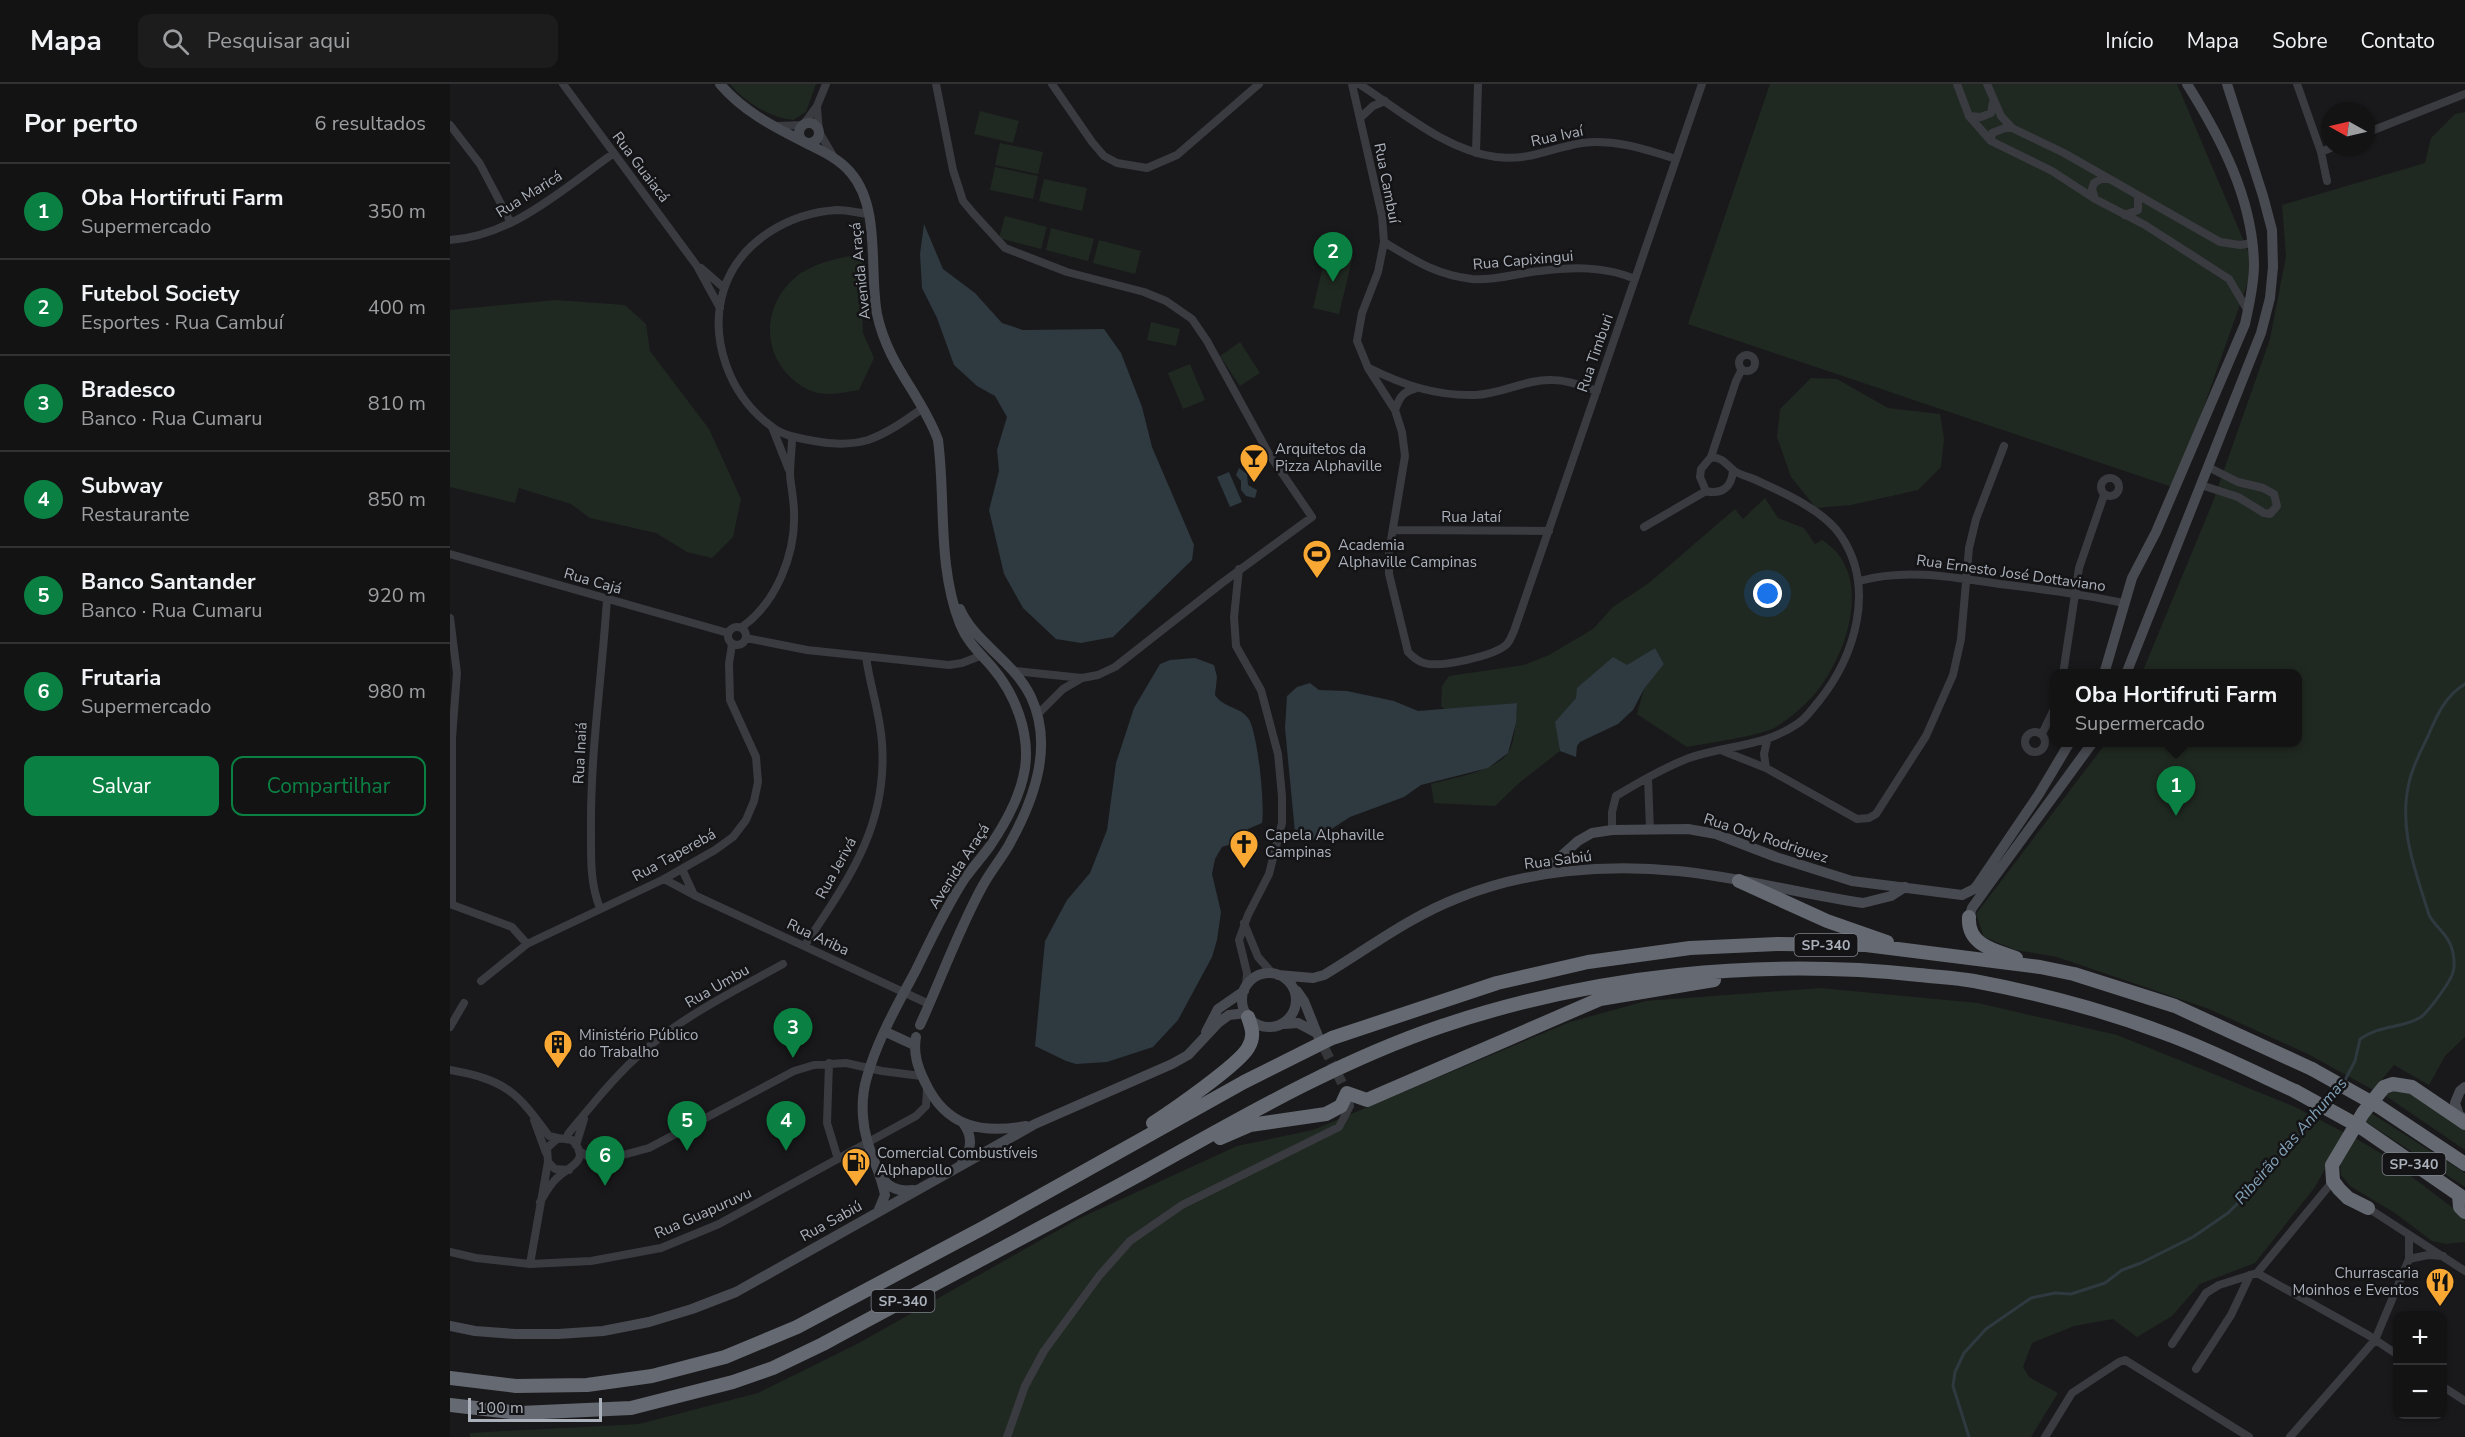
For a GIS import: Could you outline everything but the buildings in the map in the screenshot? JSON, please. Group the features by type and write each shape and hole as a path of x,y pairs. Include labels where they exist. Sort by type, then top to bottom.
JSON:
{"highway":[{"path":"1739,881 1827,921 1911,951"},
{"path":"1969,917 1970,933 1981,944 2040,967"},
{"name":"SP-340","path":"450,1378 516,1386 587,1384 652,1376 725,1357 797,1327 1043,1195 1234,1087 1332,1038 1497,983 1588,962 1690,948 1778,944 1866,945 2040,967 2074,974 2175,1006 2312,1069 2378,1106 2465,1164"},
{"name":"SP-340","path":"450,1405 520,1413 631,1408 733,1382 773,1368 824,1344 1143,1172 1280,1095 1347,1064 1442,1026 1508,1007 1593,988 1685,975 1813,967 1867,969 1972,981 2065,1002 2165,1033 2295,1091 2362,1128 2462,1197"},
{"path":"1143,1172 1250,1125 1335,1111 1341,1106 1344,1088 1367,1100 1600,999 1640,990 1694,984 1760,969"},
{"path":"1043,1195 1164,1116 1235,1061 1248,1049 1252,1040 1253,1029 1247,1015"},
{"path":"2368,1208 2348,1198 2333,1181 2331,1173 2334,1158 2363,1113 2384,1087 2392,1084 2412,1087 2465,1121"},
{"path":"2462,1197 2460,1207 2465,1212"}],"main road":[{"name":"Avenida Araçá","path":"720,84 728,93 769,124 839,162 851,172 865,197 869,214 877,313 885,341 895,364 932,423 938,440 941,463 942,522 950,586 960,624 974,649 1008,689 1021,716 1026,740 1025,768 1018,792 1005,821 990,846 956,891 904,992 870,1068 864,1094 863,1115 867,1144 885,1196 878,1212"},
{"path":"2105,669 2132,578 2156,532 2248,311 2254,265 2247,216 2232,166 2209,119 2187,84"},
{"path":"2128,669 2261,333 2270,298 2273,267 2272,230 2227,84"},
{"path":"813,124 819,132 818,138 813,142 804,142 799,134 803,125 813,124"},
{"name":"Avenida Araçá","path":"920,1025 982,887 1010,844 1037,783 1042,756 1038,714 1031,696 1015,671 967,621 950,586"},
{"path":"980,656 984,652 996,650"},
{"path":"1021,716 1031,718 1038,714"},
{"path":"1969,917 1967,901 1962,895 1974,890 2039,794 2067,747"},
{"path":"1969,917 1972,908 2089,747"},
{"name":"Rua Ody Rodriguez","path":"1539,876 1578,841 1592,833 1612,830 1688,829 1716,834 1776,857 1852,881 1962,895"},
{"name":"Rua Sabiú","path":"1275,974 1313,978 1324,975 1391,931 1435,908 1484,888 1539,876 1593,870 1680,871 1863,903 1891,896 1905,887"},
{"path":"1275,974 1293,988 1304,1001 1317,1034 1298,1023 1268,1028 1260,1026 1247,1015 1242,1000 1245,988 1258,976 1275,974"},
{"name":"Rua Sabiú","path":"1201,1043 1218,1009 1245,988"},
{"path":"1284,1024 1294,1011 1296,996 1293,988"},
{"name":"Rua Sabiú","path":"450,1326 475,1331 515,1334 558,1335 603,1330 649,1322 736,1292 1035,1125 1172,1064 1188,1055 1218,1023 1229,1015 1247,1015"},
{"path":"886,1032 915,1041 915,1056 927,1088 940,1107 963,1123 969,1131 971,1143 968,1154 958,1168"},
{"path":"2465,1087 2460,1091 2455,1103 2459,1115 2465,1121"},
{"path":"963,1123 995,1130 1035,1125"},
{"path":"875,1168 891,1187 904,1191 920,1188"}],"street":[{"name":"Rua Guaiacá","path":"562,84 697,266 720,308"},
{"path":"769,124 791,127 803,125 817,106 826,84"},
{"path":"936,84 953,170 963,201 1005,248 1034,261 1144,291 1166,301 1192,319 1208,342 1269,454 1312,517 1239,569 1115,667 1098,675 1082,678 1015,671"},
{"path":"1056,86 1092,142 1104,156 1117,164 1147,168 1177,155 1258,84"},
{"name":"Rua Cambuí","path":"1352,84 1382,216 1384,242 1378,272 1362,313 1357,341 1368,368 1395,410 1402,432 1405,456 1389,552 1389,574 1404,643 1415,660 1438,665 1494,652 1507,644 1514,632"},
{"name":"Rua Ivaí","path":"1359,84 1435,134 1476,153 1513,158 1537,156 1580,144 1603,142 1634,145 1676,159"},
{"path":"1476,153 1478,84"},
{"name":"Rua Timburi","path":"1514,632 1702,84"},
{"path":"1957,84 1969,116 1990,141 2052,171 2229,279 2248,311"},
{"path":"1987,84 2001,116 2012,128 2064,153 2220,242 2252,243"},
{"path":"2297,84 2321,152"},
{"path":"2375,129 2465,94"},
{"path":"1360,118 1373,106 1385,101"},
{"path":"1969,116 1986,116 1991,112 1993,101"},
{"path":"817,106 819,132 839,162"},
{"path":"450,125 480,164 511,224"},
{"path":"1990,141 1992,133 1999,129 2012,128"},
{"name":"Rua Maricá","path":"450,240 468,239 511,224 614,153"},
{"path":"2322,156 2327,181"},
{"path":"2095,199 2092,189 2094,183 2101,179 2109,179"},
{"path":"2126,215 2138,210 2138,196"},
{"path":"869,214 839,210 804,215 781,225 755,242 738,262 724,288 718,332 726,366 739,394 772,427 792,437 830,444 866,440 894,427 923,408"},
{"name":"Rua Capixingui","path":"1384,242 1424,267 1452,276 1474,279 1498,278 1541,270 1607,269 1635,279"},
{"name":"Rua Guaiacá","path":"697,266 724,288"},
{"path":"1368,368 1416,389 1475,395 1551,380 1572,382 1597,391"},
{"path":"1706,491 1700,477 1701,469 1711,457 1742,369"},
{"path":"1395,410 1400,397 1416,389"},
{"path":"772,427 790,474"},
{"path":"747,638 741,645 732,644 728,639 728,633 732,628 742,627 755,618 766,603 783,570 792,543 795,513 790,474 792,437"},
{"path":"1722,750 1766,768 1850,816 1864,819 1876,814 1926,736 1953,675 1960,639 1969,548 1976,519 2004,446"},
{"path":"1612,830 1612,812 1616,796 1689,758 1767,741 1799,724 1836,677 1844,663 1854,635 1859,581 1841,536 1827,520 1785,493 1733,470 1724,460 1711,457"},
{"path":"2200,485 2238,497 2264,513 2270,514 2277,506 2274,494 2269,491 2238,482 2208,467"},
{"path":"1644,526 1706,491 1714,493 1722,491 1729,486 1733,478 1733,470"},
{"path":"2064,669 2079,568 2104,495"},
{"name":"Rua Jataí","path":"1393,530 1549,531"},
{"name":"Rua Cajá","path":"450,554 728,633"},
{"path":"450,562 462,557"},
{"path":"1239,569 1234,617 1236,646 1262,690 1278,754 1282,796 1282,823 1269,874 1244,923 1239,940 1247,973 1245,988"},
{"name":"Rua Ernesto José Dottaviano","path":"1859,581 1882,574 1910,573 2074,593 2123,603"},
{"name":"Rua Inaiá","path":"600,908 593,893 590,810 593,743 608,599"},
{"path":"450,618 457,673 452,738 451,904 512,927 527,944"},
{"path":"742,627 747,638"},
{"path":"747,638 807,650 950,665 980,656"},
{"name":"Rua Taperebá","path":"481,981 527,944 664,879 733,837 746,820 754,801 758,782 756,757 730,700 729,664 732,644"},
{"name":"Rua Jerivá","path":"805,945 861,858 874,823 882,780 882,743 866,657"},
{"path":"1060,676 1064,689"},
{"path":"1038,714 1064,689 1082,678"},
{"path":"2042,734 2050,719"},
{"path":"1766,768 1764,754 1767,741"},
{"path":"1648,778 1650,830"},
{"path":"682,868 694,895"},
{"name":"Rua Ariba","path":"664,879 929,1004"},
{"path":"1244,923 1258,957 1275,974"},
{"path":"1245,962 1258,957"},
{"name":"Rua Umbu","path":"567,1138 596,1100 645,1050 672,1029 783,964"},
{"path":"450,1027 464,1003"},
{"path":"829,1063 826,1123 838,1159"},
{"path":"450,1070 487,1077 516,1096 549,1136 567,1138 589,1157 608,1159 649,1148 794,1071 829,1063 854,1064 921,1076"},
{"name":"Rua Guapuruvu","path":"450,1251 476,1258 530,1264 591,1261 661,1248 719,1224 867,1144 923,1110 928,1100 927,1088"},
{"path":"1007,1437 1025,1386 1044,1351 1098,1276 1130,1241 1182,1204 1339,1127 1350,1106 1344,1088"},
{"path":"540,1202 558,1176 578,1162 581,1124 596,1100"},
{"path":"532,1113 547,1157 555,1169 569,1170"},
{"path":"530,1264 547,1157 550,1144 558,1138"},
{"path":"2196,1369 2231,1315 2253,1274 2333,1181"},
{"path":"2368,1208 2464,1268"},
{"path":"2290,1437 2375,1340 2409,1259 2409,1235"},
{"path":"2409,1259 2428,1255 2444,1256"},
{"path":"2172,1344 2211,1289 2253,1274 2375,1340 2393,1352"},
{"path":"2045,1437 2072,1393 2125,1360 2249,1437"},
{"path":"2447,1389 2465,1401"}],"shaded area":[{"path":"730,84 816,84 806,112 793,120 775,116 758,108"},
{"path":"1770,84 2177,84 2254,265 2175,488 1688,324"},
{"path":"980,111 1019,121 1013,143 974,134"},
{"path":"2465,112 2465,1037 2445,1056 2429,1085 2394,1065 2373,1090 2308,1054 2209,1009 2057,957 2016,950 1984,937 1976,914 2103,747 2302,747 2302,669 2144,669 2212,504 2270,339 2286,256 2282,205 2425,163 2431,138 2455,114"},
{"path":"1000,143 1043,152 1038,174 995,165"},
{"path":"995,167 1038,176 1033,199 990,190"},
{"path":"1044,179 1087,188 1082,211 1039,201"},
{"path":"1005,216 1047,227 1041,249 999,238"},
{"path":"924,224 943,269 975,293 1002,323 1023,330 1104,329 1121,353 1142,407 1152,447 1194,545 1192,560 1113,637 1081,643 1056,639 1023,608 1004,574 989,510 999,471 997,450 1007,417 995,396 977,386 954,365 937,318 922,288 920,254"},
{"path":"1051,228 1094,239 1088,261 1046,250"},
{"path":"1099,240 1141,251 1135,274 1093,263"},
{"path":"1327,250 1353,256 1339,314 1313,308"},
{"path":"863,253 866,292 862,307 863,333 874,358 859,390 832,394 811,391 790,377 779,363 772,348 770,332 777,300 787,285 808,269 831,260"},
{"path":"556,300 625,305 646,324 650,351 709,429 741,499 733,537 712,558 687,552 656,533 590,518 571,504 519,488 515,503 450,487 450,310"},
{"path":"1151,322 1180,329 1176,346 1147,340"},
{"path":"1240,342 1260,373 1240,386 1220,356"},
{"path":"1190,364 1205,400 1183,409 1168,373"},
{"path":"1811,378 1837,379 1888,408 1940,414 1944,439 1941,467 1918,490 1851,505 1816,508 1791,477 1777,437 1780,409"},
{"path":"1239,468 1247,474 1248,485 1257,490 1255,498 1246,496 1241,490 1241,481 1236,475"},
{"path":"1229,472 1242,502 1230,507 1217,477"},
{"path":"1765,498 1778,518 1804,528 1815,544 1822,540 1838,553 1847,570 1851,589 1848,629 1841,649 1823,683 1802,707 1769,730 1687,747 1637,714 1644,689 1664,664 1655,648 1576,698 1556,722 1560,751 1519,783 1495,806 1434,803 1431,784 1483,770 1502,760 1510,749 1515,729 1516,703 1446,710 1441,706 1442,686 1449,676 1524,665 1549,655 1593,629 1613,607 1649,583 1735,509 1743,519"},
{"path":"1655,648 1664,664 1644,689 1633,710 1618,724 1580,742 1577,746 1576,757 1560,751 1555,722 1576,698 1577,688 1613,657 1627,665"},
{"path":"1195,658 1214,665 1217,677 1215,695 1223,703 1244,714 1252,726 1260,769 1262,823 1248,829 1246,845 1231,844 1222,847 1215,859 1212,874 1221,912 1217,940 1212,957 1178,1020 1153,1047 1107,1062 1076,1064 1066,1061 1035,1046 1045,941 1067,900 1090,873 1107,830 1116,763 1134,708 1160,664 1170,660"},
{"path":"1310,683 1319,690 1347,691 1394,701 1418,711 1517,703 1516,723 1508,753 1488,768 1421,785 1404,797 1350,817 1316,839 1306,842 1295,833 1285,728 1287,696 1297,687"},
{"path":"1820,988 1978,1003 2117,1035 2293,1106 2345,1133 2315,1187 2255,1263 2200,1284 2172,1316 2137,1337 2113,1319 2074,1326 2032,1343 2023,1367 2029,1377 2058,1393 2031,1437 470,1437 470,1433 639,1424 758,1393 859,1343 1078,1219 1237,1146 1313,1130 1570,1022 1646,1001"},
{"path":"2396,1090 2411,1093 2465,1127 2465,1150 2383,1094"},
{"path":"2371,1113 2465,1173 2465,1187 2365,1121"},
{"path":"2355,1138 2379,1152 2465,1217 2465,1242 2446,1244 2432,1241 2395,1213 2350,1186 2341,1175 2340,1162"}],"waterway":[{"name":"Ribeirão das Anhumas","path":"2344,1082 2355,1061 2360,1039 2376,1031 2421,1017 2439,996 2453,972 2454,957 2450,944 2429,915 2414,866 2407,834 2406,800 2412,771 2438,713 2452,694 2465,684"},
{"name":"Ribeirão das Anhumas","path":"2327,1102 2338,1089"},
{"name":"Ribeirão das Anhumas","path":"1969,1437 1953,1386 1955,1372 1964,1353 1986,1329 2031,1298 2055,1293 2071,1294 2105,1283 2122,1270 2193,1237 2228,1213 2260,1181 2321,1110"}],"tunnel":[{"path":"1318,1036 1342,1083"}],"place":[{"name":"Futebol Society","path":"1333,282"},
{"name":"Arquitetos da Pizza Alphaville","path":"1254,484"},
{"name":"Academia Alphaville Campinas","path":"1317,580"},
{"name":"Oba Hortifruti Farm","path":"2176,816"},
{"name":"Capela Alphaville Campinas","path":"1244,870"},
{"name":"Bradesco","path":"793,1058"},
{"name":"Ministério Público do Trabalho","path":"558,1070"},
{"name":"Banco Santander","path":"687,1151"},
{"name":"Subway","path":"786,1151"},
{"name":"Frutaria","path":"605,1186"},
{"name":"Comercial Combustíveis Alphapollo","path":"856,1188"},
{"name":"Churrascaria Moinhos e Eventos","path":"2440,1308"}]}
